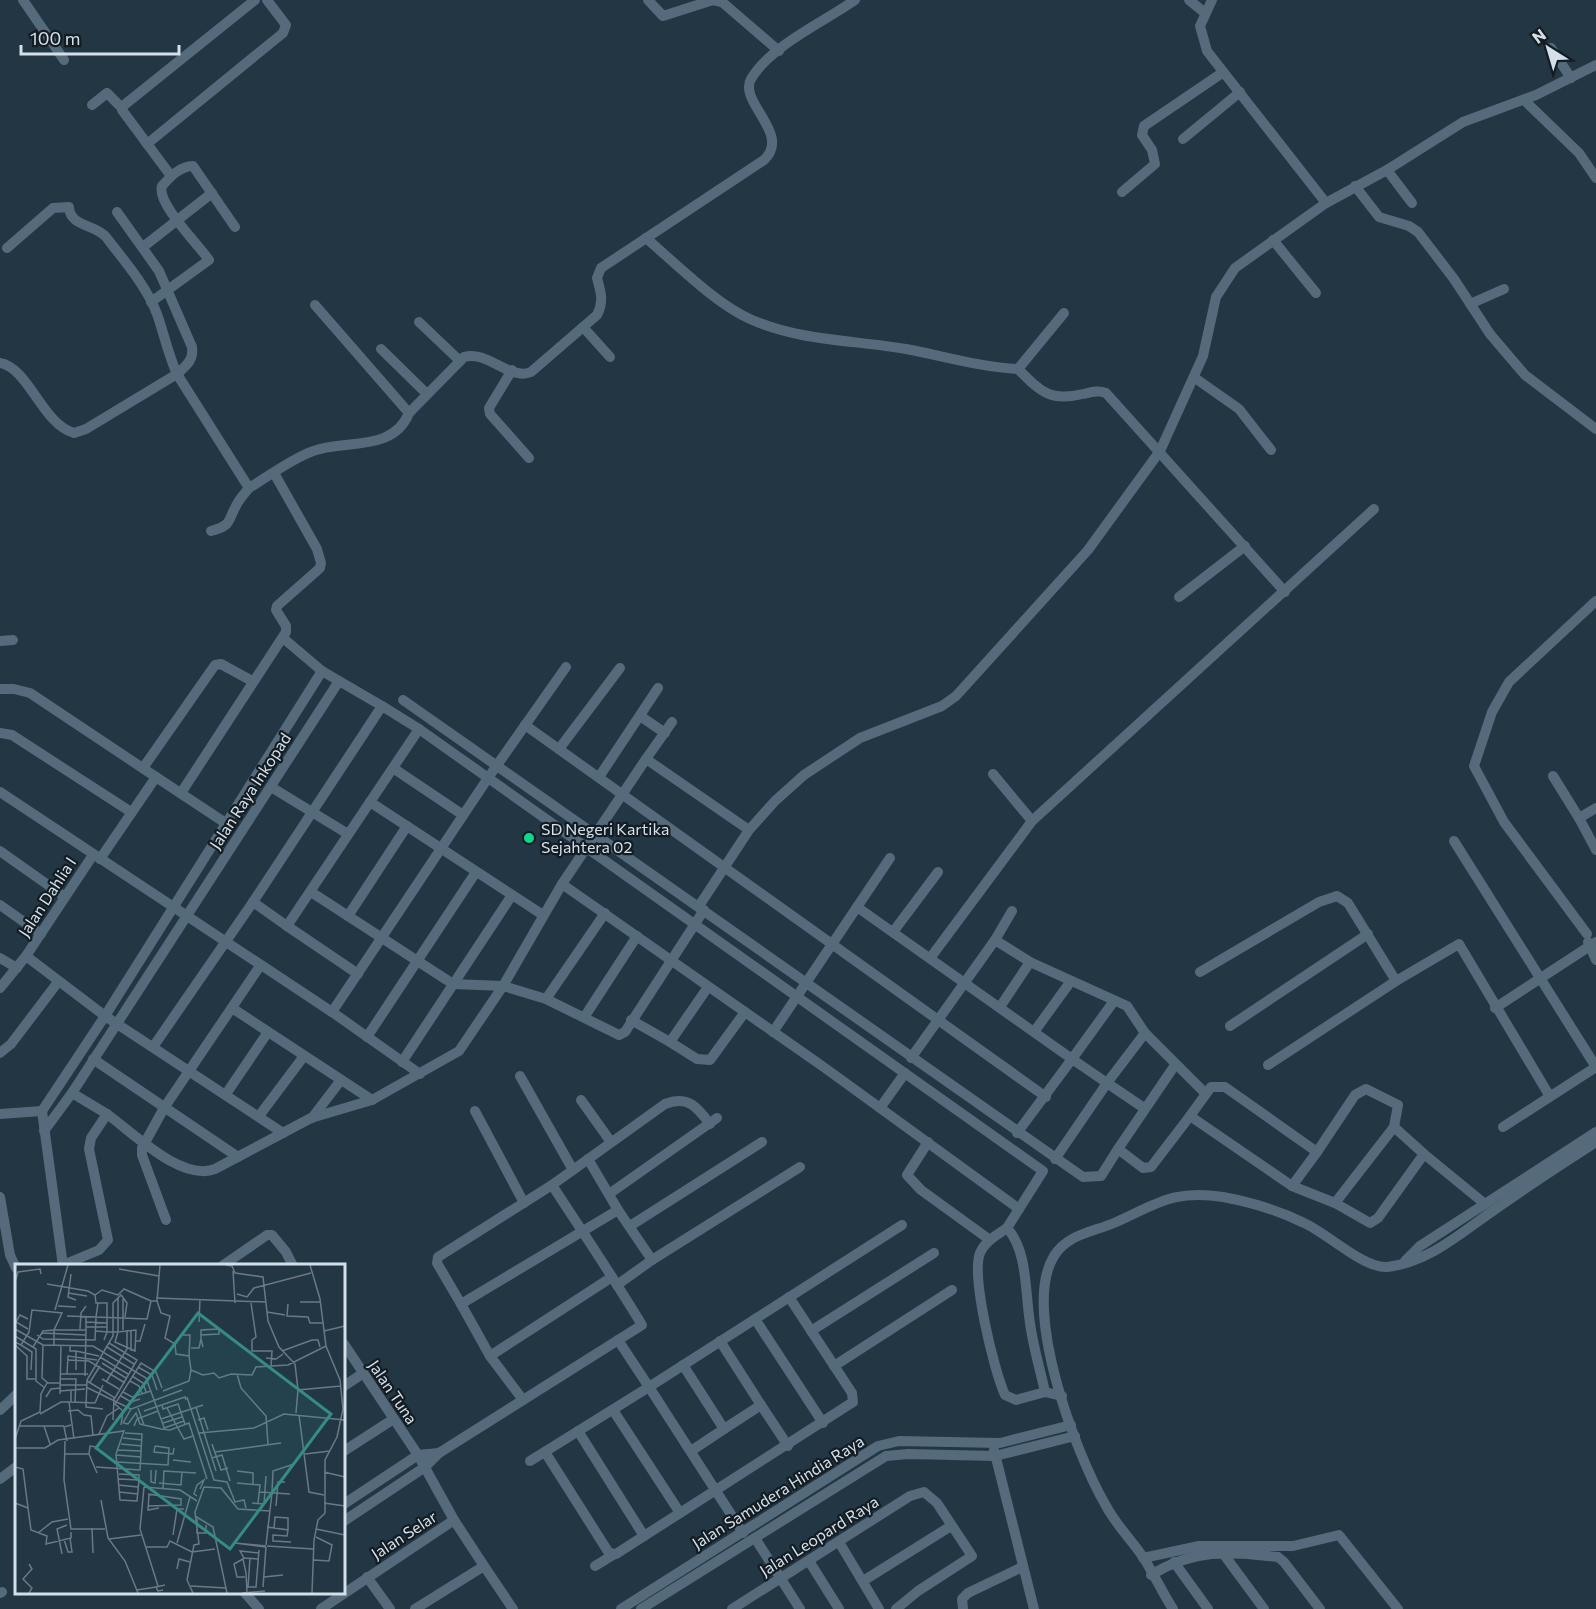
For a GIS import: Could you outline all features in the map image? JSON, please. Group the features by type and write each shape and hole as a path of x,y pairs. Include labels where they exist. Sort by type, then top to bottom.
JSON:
{"street":[{"path":"23,0 64,60"},
{"path":"122,108 255,0"},
{"path":"147,144 284,33 286,25 267,0"},
{"path":"648,0 663,16 713,0 722,2 779,51"},
{"path":"211,531 226,526 231,520 237,503 249,488 317,449 368,443 388,437 405,424 410,413 427,393 468,355 519,374 531,372 597,315 602,307 598,273 769,156 772,138 750,92 749,83 779,51 837,5 855,0"},
{"path":"1189,0 1204,12"},
{"path":"1212,0 1204,12 1200,32 1207,51 1326,203"},
{"path":"1551,48 1571,78"},
{"path":"311,892 453,984 502,986 546,999 585,1016 619,1035 625,1032 699,916 749,830 785,792 846,746 942,706 956,696 1083,556 1160,451 1195,378 1221,287 1235,268 1326,203 1388,170 1463,122 1524,100 1596,65"},
{"path":"1122,192 1155,164 1152,150 1142,135 1144,126 1222,73"},
{"path":"1183,139 1240,92"},
{"path":"92,105 107,93 122,108 171,176"},
{"path":"1524,100 1580,153 1596,177"},
{"path":"151,302 209,260 177,221 160,192 171,176 186,166 193,166 235,227"},
{"path":"1388,170 1412,202"},
{"path":"1355,186 1379,217 1408,226 1418,232 1495,340 1525,375 1596,429"},
{"path":"143,247 212,193"},
{"path":"7,248 52,208 69,207 70,215 76,222 96,230 106,238 151,302 177,375 249,488"},
{"path":"0,363 13,368 52,417 74,433 86,429 177,375 190,362 193,353 169,291 143,247 117,212"},
{"path":"646,238 698,282 751,320 824,339 904,349 989,367 1018,369 1048,395 1067,397 1099,391 1106,393 1285,592"},
{"path":"1274,240 1316,293"},
{"path":"1470,304 1504,289"},
{"path":"315,305 410,413"},
{"path":"1018,369 1064,313"},
{"path":"419,322 459,361"},
{"path":"583,327 610,357"},
{"path":"381,349 427,393"},
{"path":"512,370 489,408 498,423 529,458"},
{"path":"1195,378 1239,409 1271,450"},
{"path":"181,793 252,681 283,638 286,627 276,610 277,606 316,572 321,562 317,549 274,473"},
{"path":"931,957 1032,821 1374,509"},
{"path":"1179,597 1245,546"},
{"path":"1596,601 1509,682 1492,712 1474,766 1504,822 1592,941 1596,960"},
{"path":"283,638 322,671 419,729 488,778 589,841 699,916 805,983 1083,1177 1096,1179 1101,1176 1144,1108 1175,1065"},
{"path":"0,641 13,640"},
{"path":"143,768 215,665 221,663 252,681"},
{"path":"332,1012 488,778 566,667"},
{"path":"559,749 620,668"},
{"name":"Jalan Raya Inkopad","path":"42,1111 105,1016 322,671"},
{"name":"Jalan Raya Inkopad","path":"44,1131 118,1023 339,681"},
{"path":"599,777 658,688"},
{"path":"0,689 14,689 30,693 227,824"},
{"path":"403,700 497,765 589,841 699,916 798,995 1043,1171 1007,1227 983,1247 978,1266 982,1311 1003,1390 1008,1398 1016,1400 1045,1392 1062,1396"},
{"path":"153,1047 253,902 382,706"},
{"path":"640,716 664,733"},
{"path":"72,1093 193,1172 208,1172 311,1118 372,1100 420,1074 463,1046 502,986 589,841 672,722"},
{"path":"525,725 1046,1097"},
{"path":"287,926 419,729"},
{"path":"0,733 12,735 131,812"},
{"path":"646,759 749,830"},
{"path":"393,768 463,815"},
{"path":"993,774 1032,821"},
{"path":"1553,776 1596,850"},
{"name":"Jalan Dahlia I","path":"26,956 65,897 156,777"},
{"path":"271,787 348,834"},
{"path":"0,792 185,917 332,1012 420,1074"},
{"path":"370,802 543,915"},
{"path":"1579,818 1596,808"},
{"path":"348,916 407,826"},
{"path":"1454,841 1596,1067 1549,1095 1503,1127"},
{"path":"0,851 65,897"},
{"path":"773,1032 890,858"},
{"path":"367,1037 476,872"},
{"path":"893,933 938,872"},
{"path":"562,884 928,1142 1019,1209"},
{"path":"402,1062 512,895"},
{"path":"1200,972 1331,896 1342,897 1348,903 1396,981"},
{"path":"253,902 358,974"},
{"path":"0,905 41,934"},
{"path":"857,907 1144,1108"},
{"path":"911,1058 995,940 1012,911"},
{"path":"546,999 605,913"},
{"path":"1230,1026 1368,934"},
{"path":"585,1016 638,936"},
{"path":"995,940 1030,962 1130,1010 1145,1033 1205,1093"},
{"path":"1495,1008 1592,941"},
{"path":"1268,1065 1396,981 1459,944 1495,1008 1549,1095"},
{"path":"0,988 26,956 105,1016 189,1069 283,1133"},
{"path":"0,958 17,968"},
{"path":"1000,1007 1030,962"},
{"path":"166,1220 142,1155 145,1142 189,1069 260,966"},
{"path":"1034,1032 1071,981"},
{"path":"0,1053 11,1044 58,982"},
{"path":"670,1042 708,987"},
{"path":"1017,1133 1046,1097 1114,1001"},
{"path":"232,1008 372,1100"},
{"path":"631,1020 697,1059 710,1060 745,1012"},
{"path":"226,1094 268,1032"},
{"path":"1055,1159 1107,1083 1145,1033"},
{"path":"259,1116 303,1056"},
{"path":"93,1059 238,1157"},
{"path":"880,1108 905,1073"},
{"path":"520,1076 573,1170"},
{"path":"311,1118 341,1080"},
{"path":"1118,1149 1143,1168 1151,1167 1205,1093 1218,1085 1226,1087 1317,1152"},
{"path":"1292,1186 1362,1089 1398,1105 1394,1126 1335,1203"},
{"path":"523,1400 490,1356 436,1260 552,1185 674,1100 680,1099 693,1105 714,1121 609,1194"},
{"path":"581,1100 611,1142"},
{"path":"0,1114 42,1111 63,1264"},
{"path":"475,1111 524,1203"},
{"path":"65,1264 99,1250 108,1240 89,1149 91,1138 107,1114"},
{"path":"1190,1116 1292,1186 1335,1203 1370,1223 1424,1154"},
{"path":"1394,1126 1485,1204"},
{"path":"1404,1262 1420,1246 1596,1132"},
{"path":"630,1226 762,1142"},
{"path":"928,1142 907,1175 921,1190 990,1240"},
{"path":"1173,1609 1143,1558 1105,1505 1073,1431 1062,1396 1046,1327 1044,1288 1050,1264 1062,1246 1071,1239 1112,1224 1156,1202 1177,1195 1201,1195 1245,1202 1303,1222 1370,1264 1388,1267 1427,1257 1596,1143"},
{"path":"588,1159 618,1210 652,1260"},
{"path":"490,1356 652,1260 800,1167"},
{"path":"345,1520 425,1467 439,1453 642,1325 552,1185"},
{"path":"0,1197 10,1255 15,1266"},
{"path":"461,1304 618,1210"},
{"path":"530,1461 902,1225"},
{"path":"1007,1227 1015,1237 1022,1266 1030,1324 1045,1392"},
{"path":"225,1264 267,1235 272,1235 280,1244 292,1264"},
{"path":"811,1331 934,1253"},
{"path":"834,1366 952,1290"},
{"path":"595,1566 788,1446 853,1402 852,1393 789,1298"},
{"path":"755,1319 823,1423"},
{"path":"618,1340 717,1490 742,1533"},
{"path":"720,1341 788,1446"},
{"name":"Jalan Tuna","path":"345,1346 425,1467"},
{"path":"683,1365 724,1429"},
{"path":"345,1385 362,1374"},
{"path":"0,1410 15,1396"},
{"path":"691,1451 761,1405"},
{"path":"613,1410 680,1513"},
{"path":"345,1450 392,1420"},
{"path":"578,1431 644,1536"},
{"name":"Jalan Samudera Hindia Raya","path":"621,1609 887,1443 993,1443 1073,1431"},
{"name":"Jalan Samudera Hindia Raya","path":"641,1609 886,1456 908,1454 995,1456 1073,1431"},
{"path":"993,1443 1034,1609"},
{"path":"545,1452 613,1555"},
{"path":"345,1503 418,1455 439,1453"},
{"name":"Jalan Selar","path":"345,1592 454,1521 425,1467"},
{"path":"0,1479 15,1468"},
{"name":"Jalan Leopard Raya","path":"732,1609 746,1605 781,1578 910,1496 924,1492 937,1503 951,1526"},
{"path":"777,1510 784,1520"},
{"path":"454,1521 511,1608"},
{"path":"863,1581 951,1526 972,1556 918,1591 896,1609"},
{"path":"1143,1558 1198,1546 1293,1546 1339,1535 1398,1609"},
{"path":"755,1538 800,1609"},
{"path":"839,1542 879,1609"},
{"path":"1151,1575 1174,1562 1206,1553 1222,1552 1278,1557 1320,1609"},
{"path":"1222,1552 1264,1609"},
{"path":"809,1561 839,1609"},
{"path":"1174,1562 1208,1609"},
{"path":"416,1609 484,1566"},
{"path":"963,1609 962,1599 968,1593 1022,1567"},
{"path":"367,1577 390,1609"},
{"path":"245,1594 259,1609"},
{"name":"Jalan Selar","path":"321,1609 343,1594"}],"place":[{"name":"SD Negeri Kartika Sejahtera 02","path":"529,838"}]}
